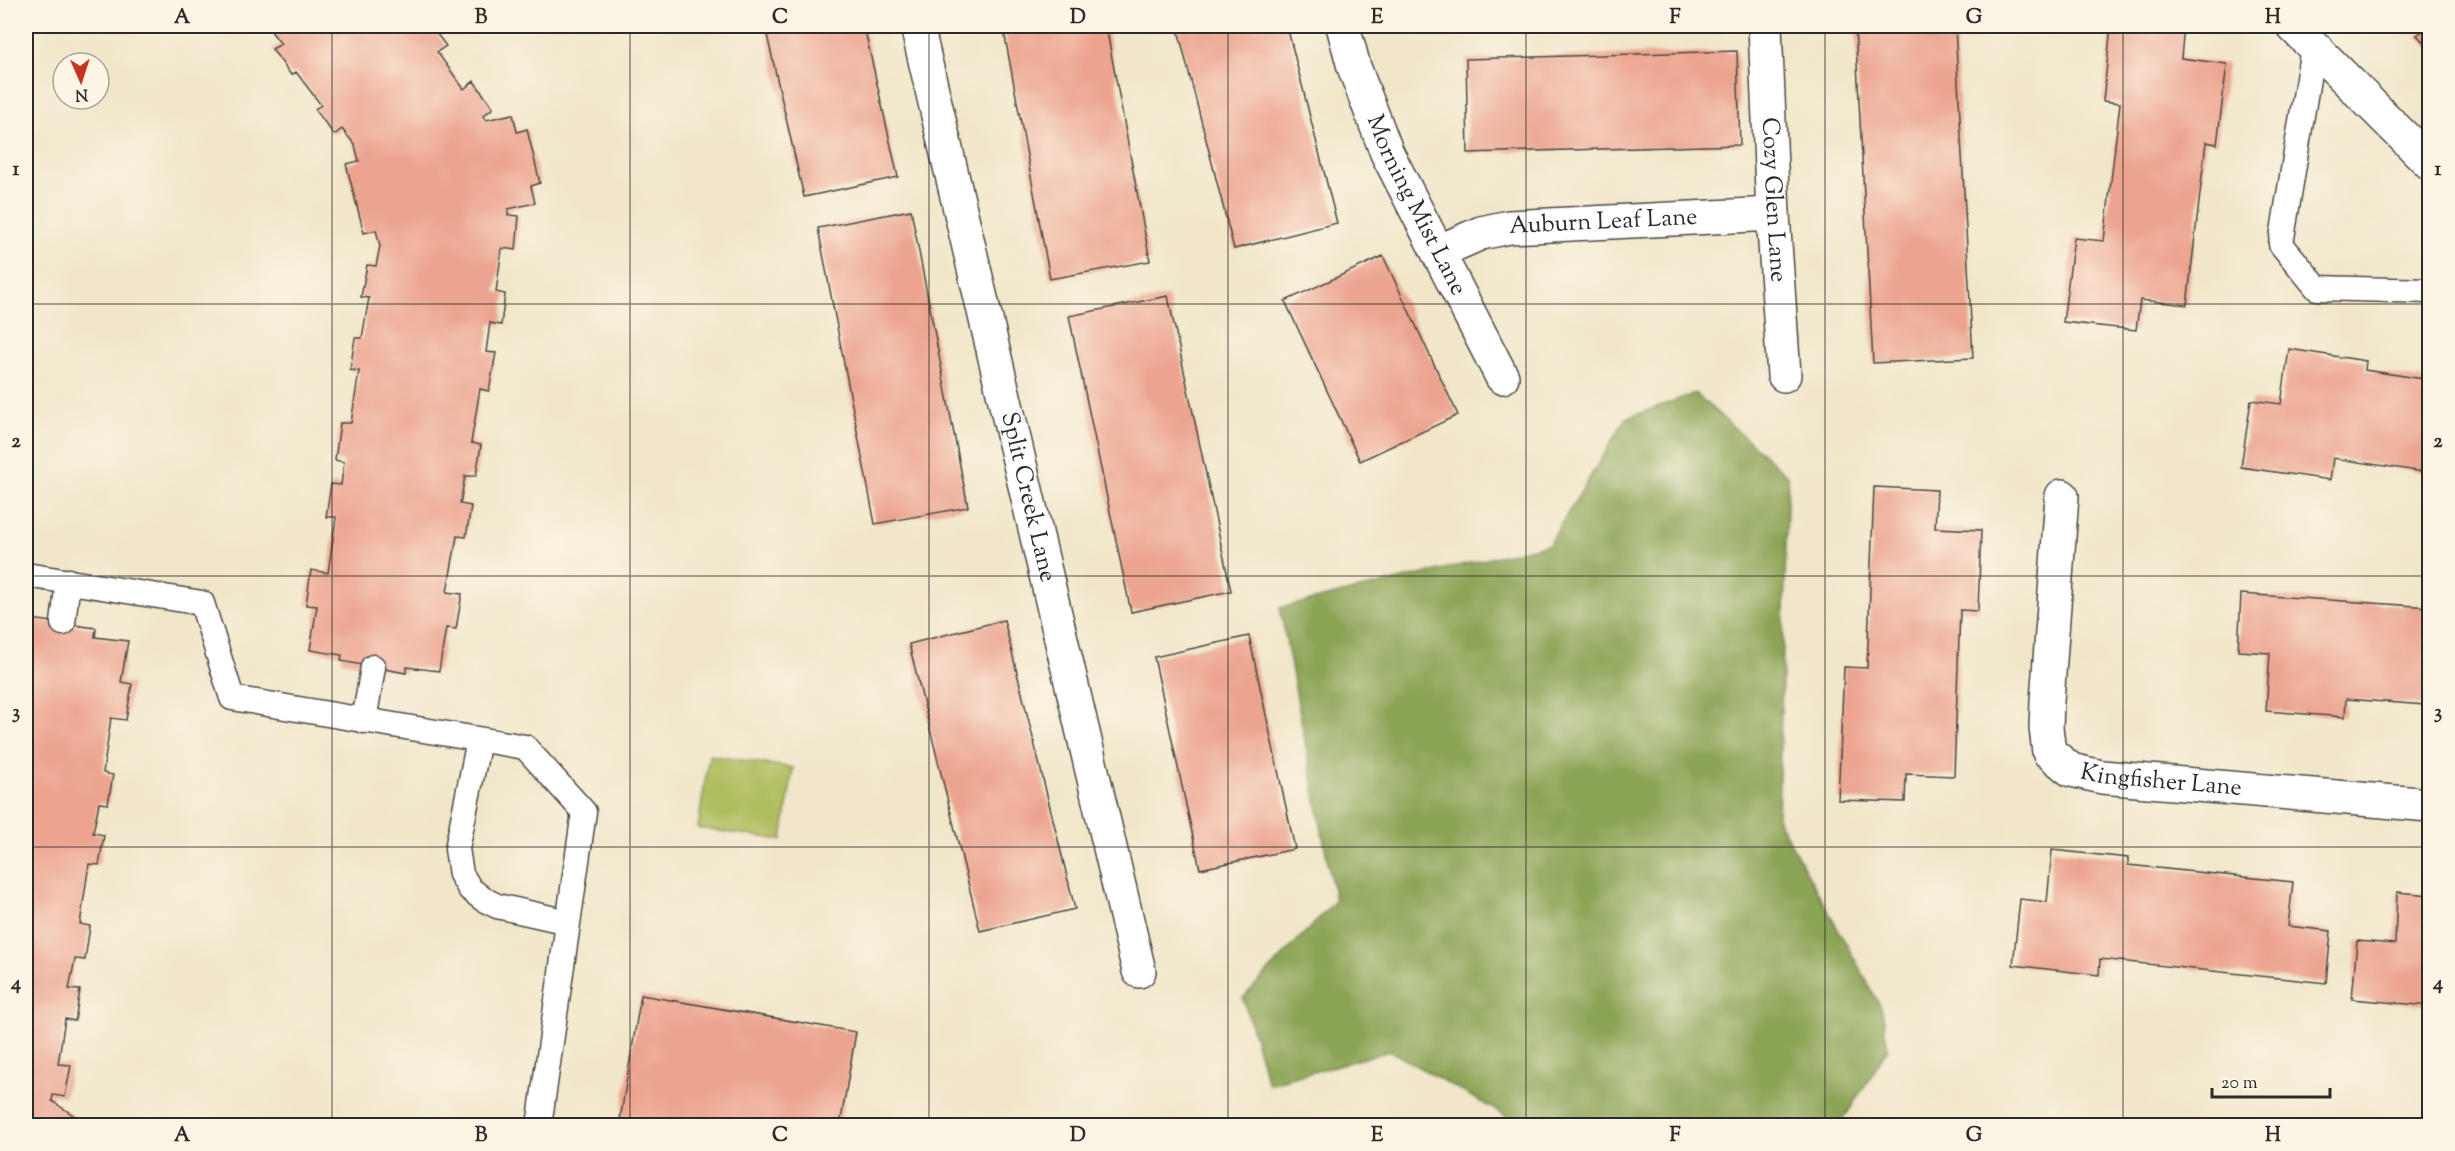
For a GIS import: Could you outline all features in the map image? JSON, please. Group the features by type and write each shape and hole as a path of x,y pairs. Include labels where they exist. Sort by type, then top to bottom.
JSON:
{"street":[{"name":"Split Creek Lane","path":"917,26 1139,971"},
{"name":"Morning Mist Lane","path":"1343,26 1354,67 1387,153 1503,377"},
{"name":"Cozy Glen Lane","path":"1765,26 1773,214 1784,375"},
{"path":"2303,37 2430,163"},
{"name":"Auburn Leaf Lane","path":"1438,252 1481,233 1509,227 1773,214"},
{"name":"Kingfisher Lane","path":"2062,496 2047,701 2046,728 2049,752 2071,770 2102,777 2430,805"}],"lane":[{"path":"2303,37 2281,244 2317,288 2430,291"},
{"path":"26,575 202,603 232,698 525,747 584,812 538,1125"},
{"path":"63,623 68,581"},
{"path":"364,721 373,667"},
{"path":"479,740 457,849 461,874 470,889 497,906 568,922"}],"green space":[{"path":"1695,393 1788,476 1778,820 1882,1009 1888,1049 1840,1125 1522,1125 1390,1051 1268,1084 1243,998 1335,901 1280,608 1549,544 1626,418"},
{"path":"709,755 793,768 782,840 698,828"}],"building":[{"path":"267,26 417,26 419,28 431,26 446,46 437,52 464,89 474,81 493,108 483,116 486,120 513,114 517,132 527,129 540,183 531,186 535,203 508,209 508,215 519,216 516,250 502,248 496,292 505,294 501,325 490,323 486,352 496,353 489,391 480,389 471,443 481,445 476,476 465,476 460,504 471,506 466,537 457,536 447,592 462,594 456,629 446,628 439,671 407,667 406,673 341,661 342,655 310,650 317,606 306,605 311,570 328,573 336,517 326,517 331,484 341,485 344,462 335,460 340,423 351,423 359,371 350,370 355,338 362,338 369,298 361,297 367,265 376,266 380,246 376,230 364,233 346,164 359,161 355,145 342,129 334,135 315,109 321,105 296,72 291,75 272,49 281,44"},
{"path":"765,26 864,26 898,177 804,197"},
{"path":"1003,26 1106,26 1150,261 1050,279"},
{"path":"1177,26 1287,26 1337,223 1234,249"},
{"path":"1855,26 1955,26 1973,358 1873,363"},
{"path":"2111,26 2184,26 2181,58 2227,64 2217,144 2206,142 2187,305 2140,300 2136,330 2063,322 2074,238 2104,241 2120,103 2103,101"},
{"path":"2430,26 2430,49 2417,35"},
{"path":"1737,51 1740,145 1468,153 1466,59"},
{"path":"911,210 968,507 875,524 818,228"},
{"path":"1383,256 1458,415 1360,461 1285,301"},
{"path":"1168,296 1231,591 1131,612 1069,316"},
{"path":"2289,349 2366,361 2365,370 2430,380 2430,473 2333,458 2330,480 2241,467 2251,400 2281,404"},
{"path":"1874,487 1937,490 1935,528 1981,530 1978,611 1960,610 1954,776 1906,774 1905,802 1838,800 1844,667 1867,668"},
{"path":"2241,594 2430,607 2430,731 2423,731 2425,705 2346,699 2345,717 2266,711 2270,653 2238,651"},
{"path":"31,619 96,628 95,637 128,641 121,682 132,684 126,720 111,718 103,773 113,775 108,804 99,803 93,833 104,835 99,865 89,864 80,924 90,926 85,960 75,959 69,989 80,990 75,1021 65,1019 58,1064 71,1065 65,1097 53,1095 52,1101 76,1117 70,1126 26,1126 26,625 29,626"},
{"path":"1004,620 1075,909 980,931 909,644"},
{"path":"1249,636 1295,849 1200,869 1154,657"},
{"path":"2052,850 2128,858 2128,865 2293,882 2288,926 2331,931 2326,983 2100,959 2099,975 2013,965 2020,899 2047,902"},
{"path":"2397,892 2430,895 2430,1006 2352,999 2357,941 2395,944"},
{"path":"641,995 856,1032 840,1126 619,1126"}]}
